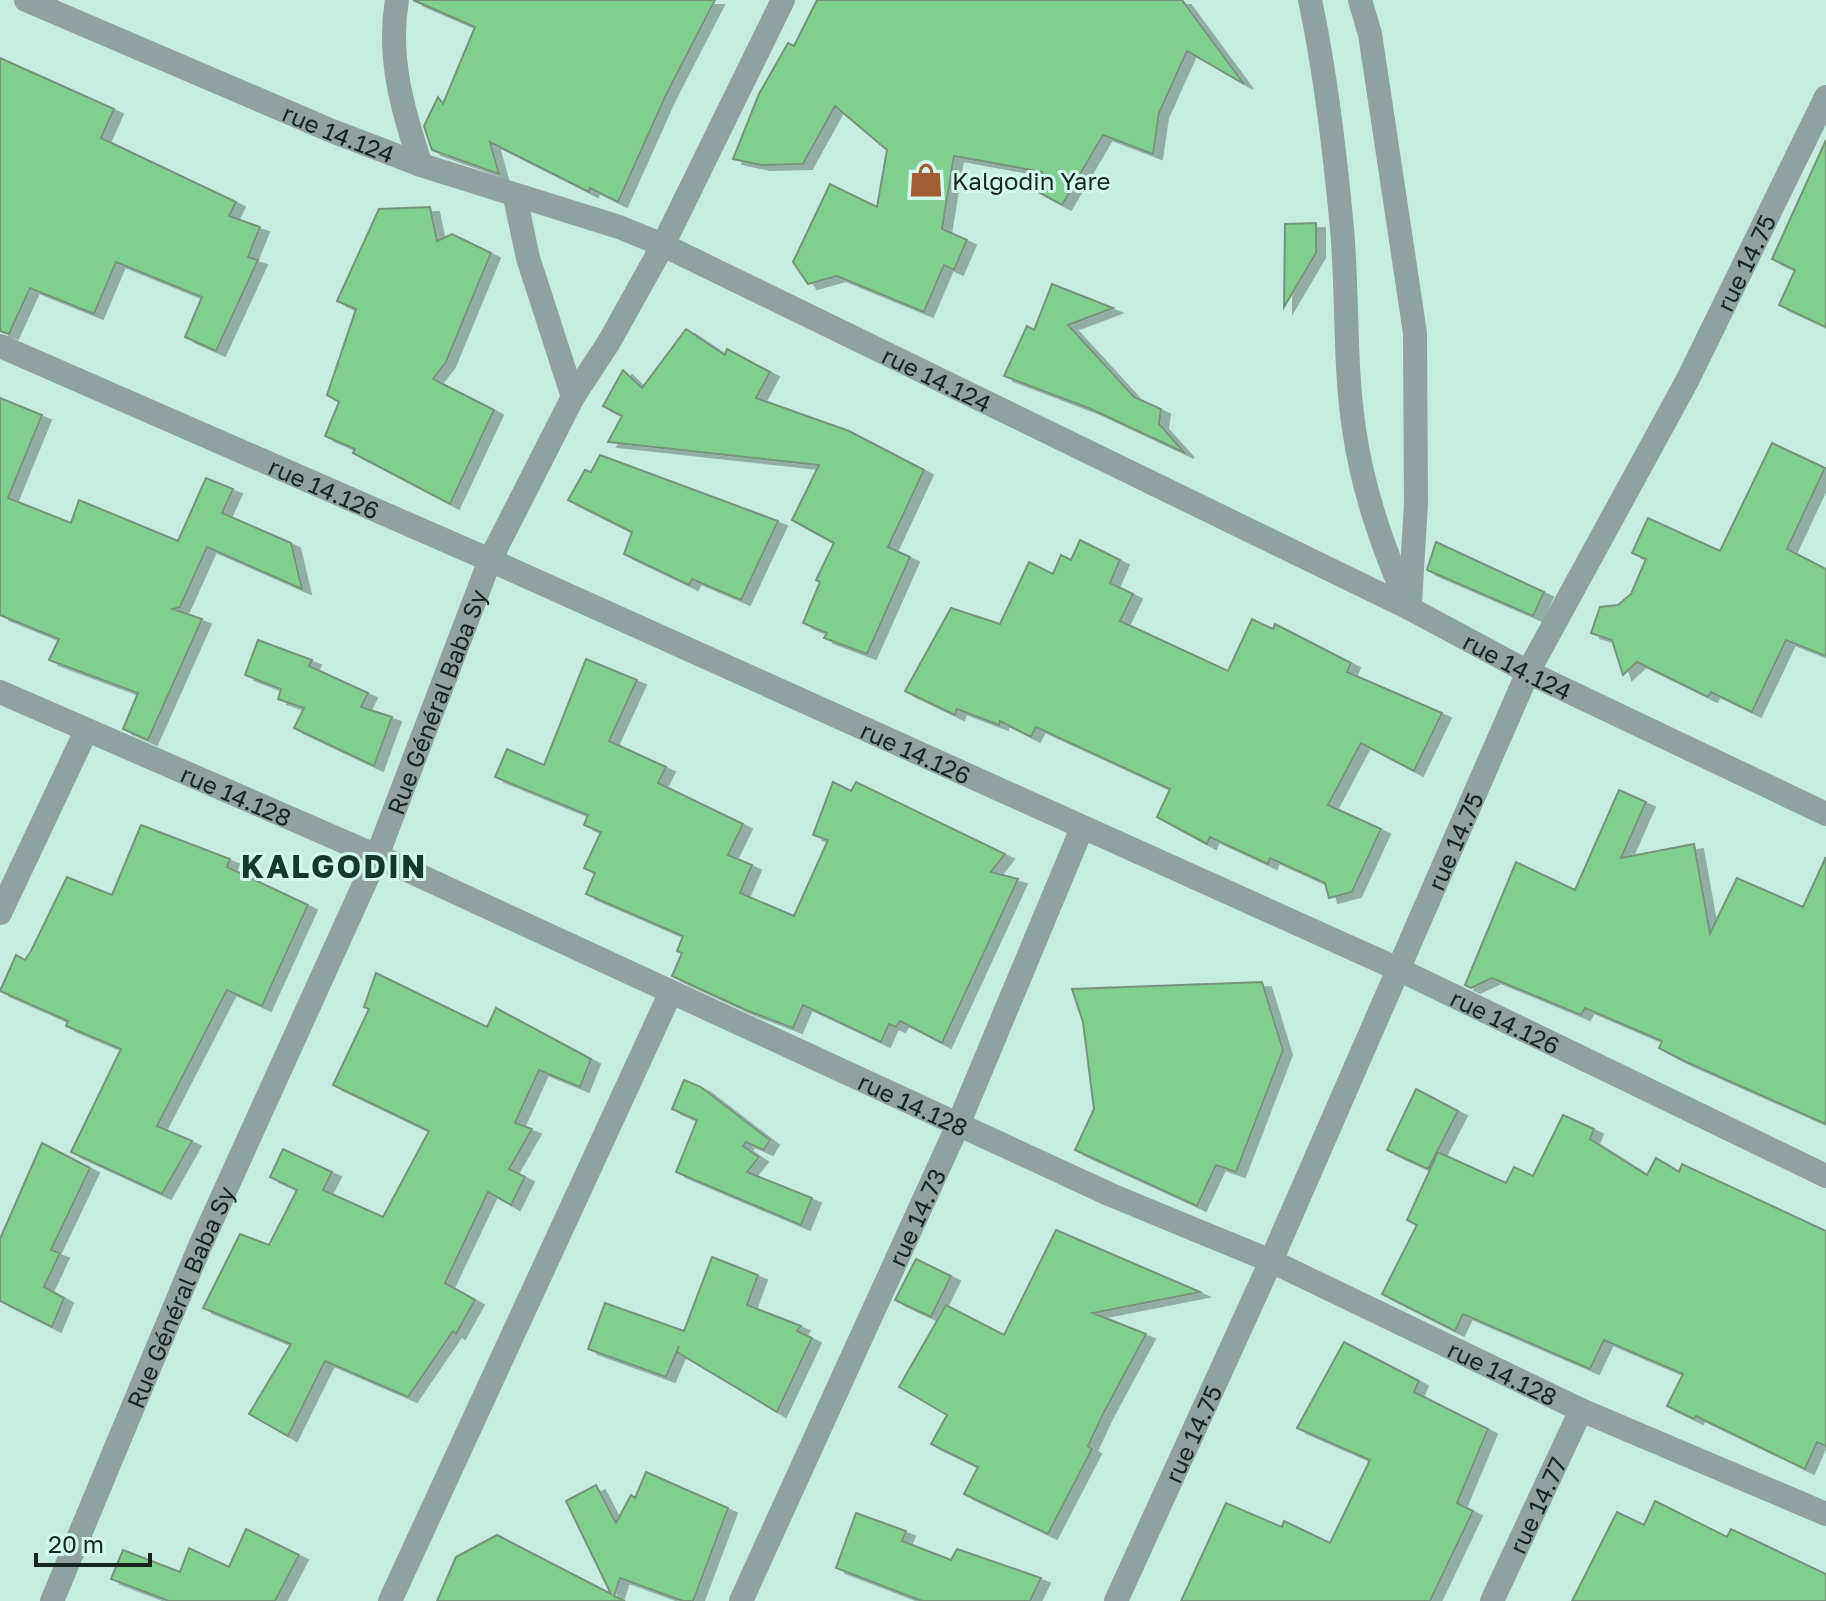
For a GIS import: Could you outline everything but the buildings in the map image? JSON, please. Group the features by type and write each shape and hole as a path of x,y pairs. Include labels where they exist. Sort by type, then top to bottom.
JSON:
{"street":[{"name":"rue 14.124","path":"26,0 332,131 421,165 515,197 594,219 663,245 1409,608 1528,672 1826,814"},
{"path":"397,0 393,22 396,67 403,111 421,165"},
{"name":"Rue Général Baba Sy","path":"52,1601 200,1246 377,856 490,560 573,397 609,342 663,245 783,0"},
{"path":"1310,0 1318,38 1342,229 1346,359 1354,431 1382,545 1409,608"},
{"path":"1360,0 1370,34 1415,333 1416,504 1409,608"},
{"name":"rue 14.75","path":"1116,1601 1271,1261 1528,672 1687,381 1826,97"},
{"path":"515,197 528,258 573,397"},
{"name":"rue 14.126","path":"0,346 490,560 1398,969 1826,1176"},
{"name":"rue 14.128","path":"0,692 377,856 670,994 1111,1195 1271,1261 1581,1410 1826,1514"},
{"path":"0,913 86,731"},
{"name":"rue 14.73","path":"741,1601 958,1125 1082,828"},
{"path":"390,1601 670,994"},
{"name":"rue 14.77","path":"1492,1601 1581,1410"}],"place":[{"name":"Kalgodin Yare","path":"926,180"}],"district":[{"name":"KALGODIN","path":"334,866"}]}
